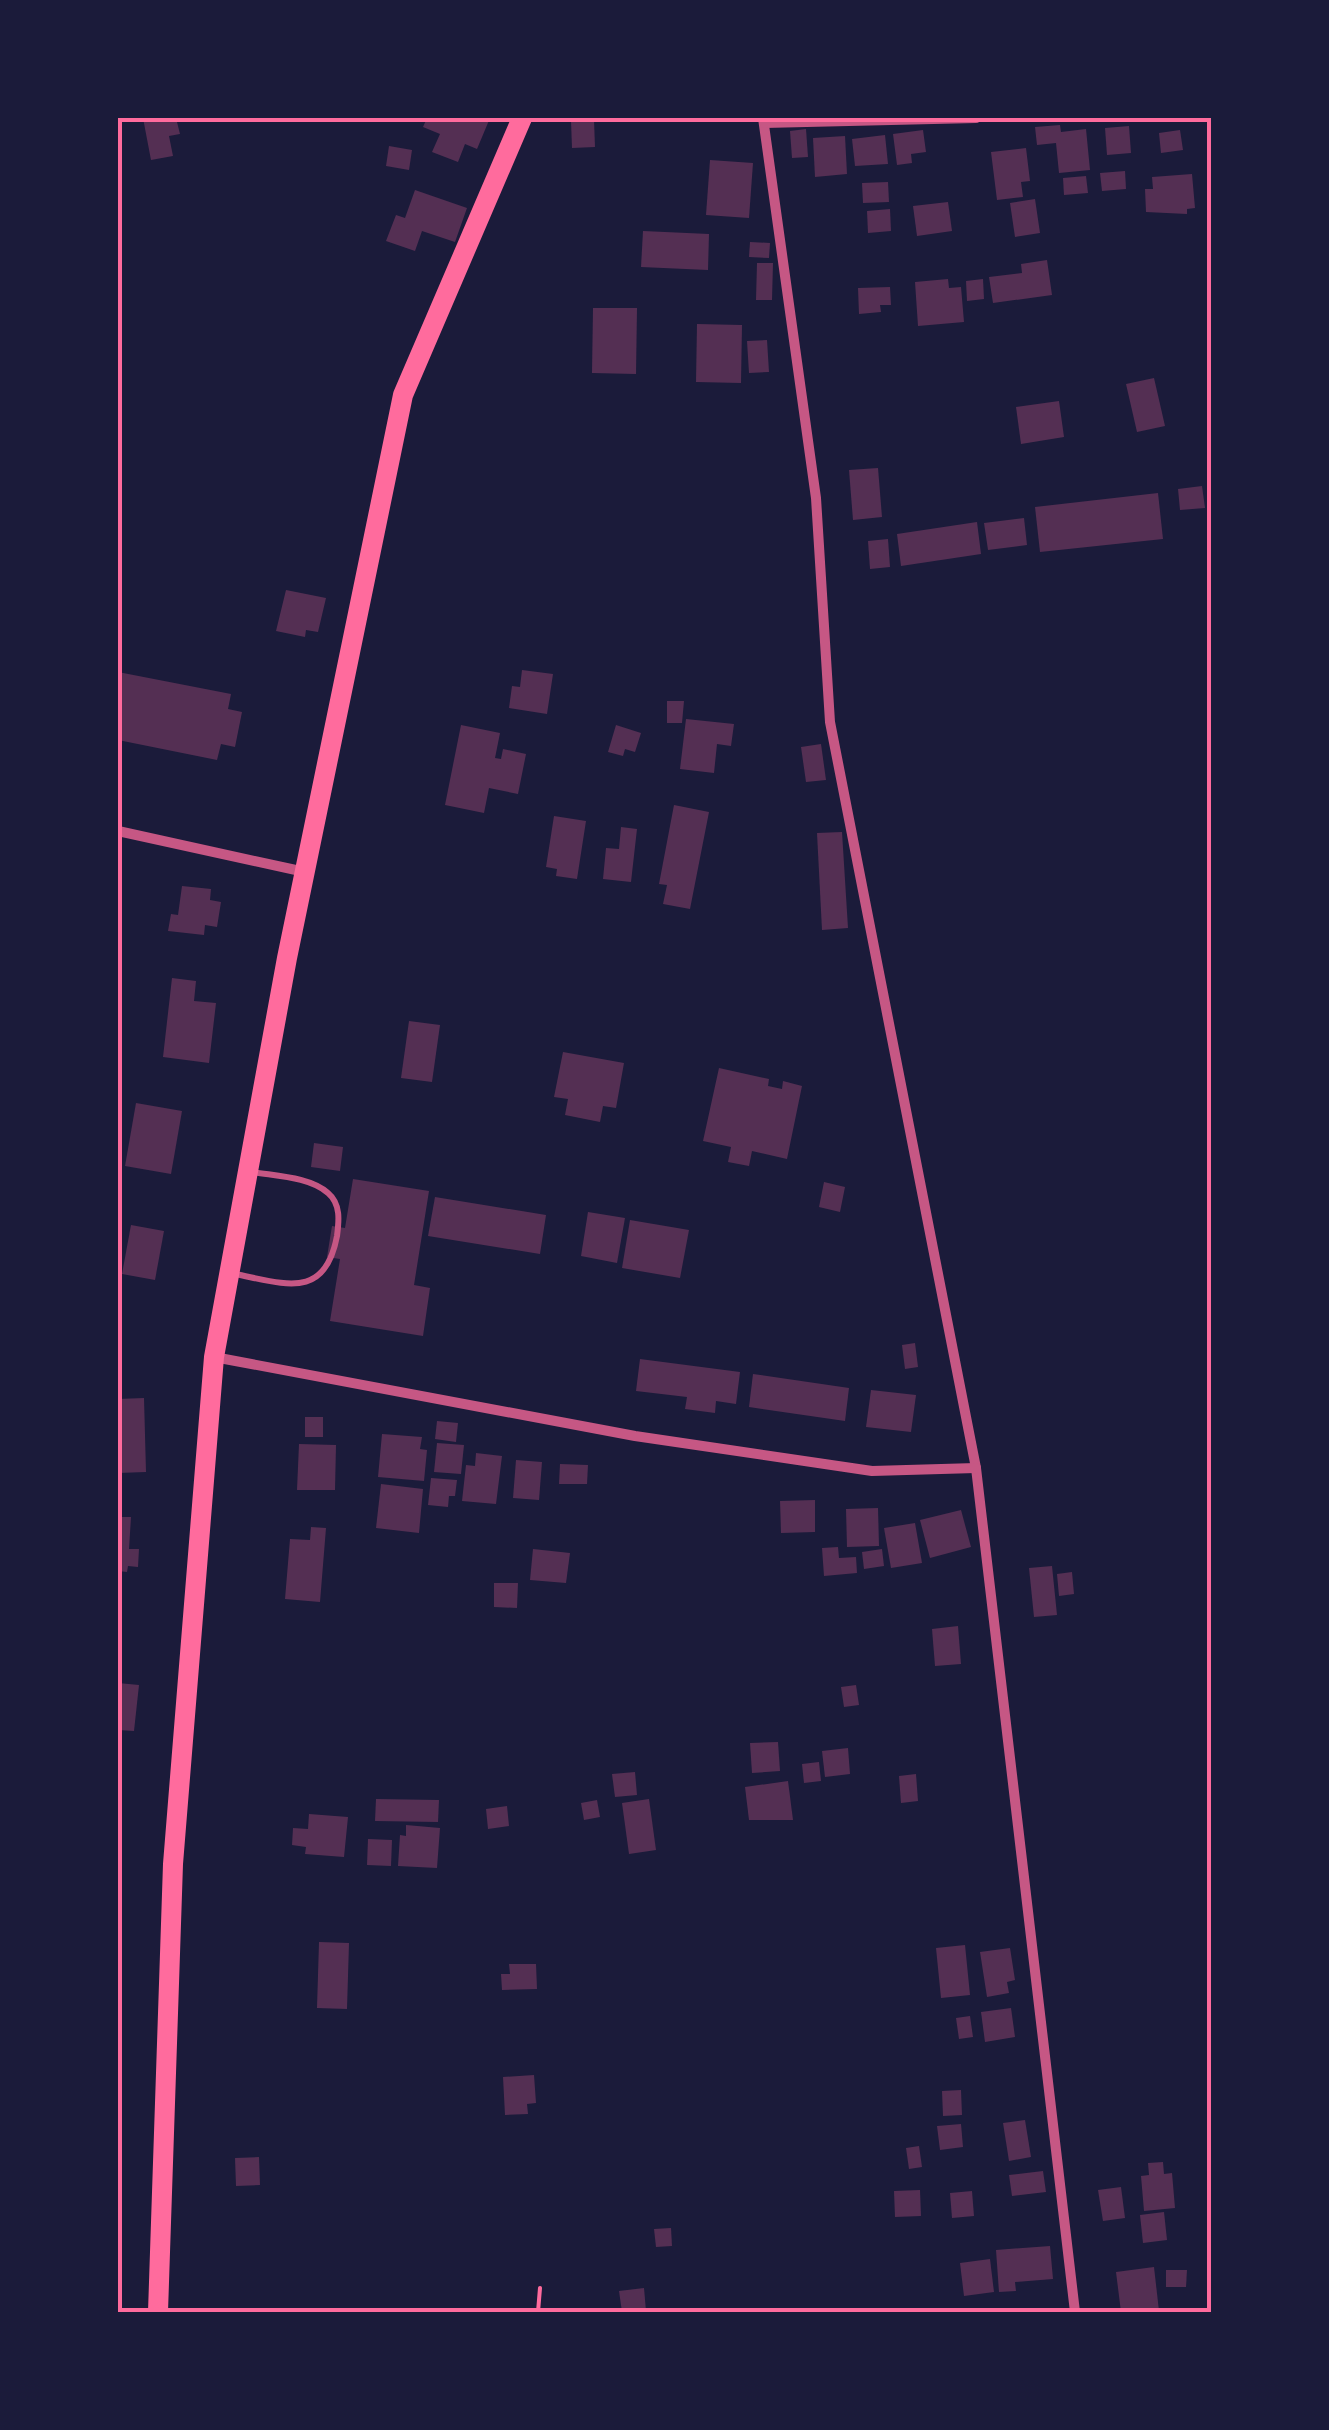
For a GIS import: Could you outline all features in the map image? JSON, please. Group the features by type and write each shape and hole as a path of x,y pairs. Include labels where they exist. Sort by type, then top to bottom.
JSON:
{"main road":[{"path":"158,2312 173,1864 214,1357 402,395 522,118"}],"street":[{"path":"976,118 764,120 816,498 830,722 976,1468 1075,2312"},
{"path":"118,831 306,872"},
{"path":"214,1357 635,1436 852,1468 976,1468"}],"lane":[{"path":"229,1273 306,1283 320,1277 332,1264 339,1221 336,1202 325,1190 248,1172"}],"path":[{"path":"538,2312 540,2288"}],"building":[{"path":"143,118 176,118 180,134 169,136 173,156 151,160"},
{"path":"427,118 490,118 477,149 465,144 458,162 432,152 440,134 423,127"},
{"path":"594,120 595,147 572,148 571,121"},
{"path":"1060,125 1061,132 1086,129 1090,170 1059,173 1056,143 1037,145 1035,127"},
{"path":"1129,126 1131,153 1107,155 1105,128"},
{"path":"806,129 808,157 792,158 790,131"},
{"path":"923,130 926,152 911,154 912,163 897,165 893,134"},
{"path":"1180,130 1183,150 1161,153 1159,133"},
{"path":"885,135 888,164 855,166 852,139"},
{"path":"845,136 847,174 815,177 813,138"},
{"path":"389,146 412,150 409,170 386,166"},
{"path":"1026,148 1030,181 1021,182 1023,197 997,200 991,152"},
{"path":"710,160 753,163 749,218 706,215"},
{"path":"1125,171 1126,189 1102,191 1100,173"},
{"path":"1192,174 1195,208 1187,209 1187,214 1146,212 1145,189 1153,189 1152,177"},
{"path":"1086,176 1088,193 1064,195 1063,178"},
{"path":"888,182 889,202 863,203 862,183"},
{"path":"415,190 467,208 455,242 422,231 415,251 386,241 396,215 405,218"},
{"path":"1035,199 1040,233 1015,237 1010,203"},
{"path":"948,202 952,231 917,236 913,206"},
{"path":"890,209 891,231 868,233 867,211"},
{"path":"643,231 709,234 708,270 641,267"},
{"path":"750,242 770,243 769,258 749,257"},
{"path":"1047,260 1052,295 993,303 989,277 1022,273 1021,264"},
{"path":"757,263 773,263 772,300 756,300"},
{"path":"948,279 949,288 961,287 964,322 918,326 915,282"},
{"path":"983,279 984,299 967,301 966,281"},
{"path":"890,287 891,305 880,305 881,312 859,314 858,288"},
{"path":"593,308 637,308 636,374 592,373"},
{"path":"697,324 742,325 741,383 696,382"},
{"path":"767,340 769,372 749,373 747,341"},
{"path":"1154,378 1165,426 1137,432 1126,384"},
{"path":"1059,401 1064,437 1021,444 1016,407"},
{"path":"878,468 882,517 853,520 849,470"},
{"path":"1202,486 1205,508 1180,510 1178,489"},
{"path":"1158,493 1163,539 1040,552 1035,507"},
{"path":"1024,518 1027,545 988,550 984,523"},
{"path":"977,522 981,554 901,566 897,534"},
{"path":"888,539 890,567 870,569 868,541"},
{"path":"286,590 326,598 318,632 306,630 305,637 276,631"},
{"path":"522,670 553,674 547,714 509,708 512,686 520,687"},
{"path":"118,672 231,694 228,709 242,712 235,747 221,744 217,760 118,740"},
{"path":"667,701 684,701 682,723 667,723"},
{"path":"686,719 734,724 731,746 717,744 714,773 680,769"},
{"path":"461,725 500,733 495,758 501,759 503,749 526,754 518,794 489,788 484,813 445,805"},
{"path":"616,725 641,733 635,752 625,749 623,756 608,752"},
{"path":"821,744 826,780 806,782 801,747"},
{"path":"674,805 709,812 690,909 663,904 667,885 659,884"},
{"path":"554,816 586,821 577,879 556,876 557,869 546,867"},
{"path":"621,827 637,829 631,882 603,879 606,848 619,849"},
{"path":"842,832 848,928 822,930 817,833"},
{"path":"182,886 211,889 210,900 221,902 217,927 205,925 204,935 168,931 171,914 178,915"},
{"path":"172,978 196,981 194,1001 216,1003 209,1063 163,1057"},
{"path":"409,1021 440,1025 432,1082 401,1078"},
{"path":"563,1052 624,1063 616,1108 603,1106 600,1122 565,1115 568,1099 554,1097"},
{"path":"719,1068 769,1079 768,1086 782,1089 783,1081 802,1086 787,1159 752,1151 749,1166 728,1162 731,1147 703,1141"},
{"path":"136,1103 182,1111 171,1174 125,1166"},
{"path":"314,1143 343,1147 340,1171 311,1167"},
{"path":"353,1179 429,1191 414,1285 430,1288 423,1336 330,1321 340,1259 327,1257 332,1226 345,1228"},
{"path":"824,1182 845,1187 840,1212 819,1207"},
{"path":"435,1197 546,1215 540,1254 428,1236"},
{"path":"588,1212 625,1218 617,1263 581,1256"},
{"path":"630,1220 689,1230 680,1278 622,1268"},
{"path":"131,1225 164,1231 155,1280 122,1274"},
{"path":"915,1343 918,1367 905,1369 902,1345"},
{"path":"640,1359 740,1372 736,1404 716,1401 715,1413 685,1409 687,1397 636,1391"},
{"path":"753,1374 849,1388 845,1421 749,1407"},
{"path":"871,1390 916,1395 911,1432 866,1427"},
{"path":"144,1398 146,1472 118,1473 118,1399"},
{"path":"305,1417 323,1417 323,1437 305,1437"},
{"path":"437,1421 458,1423 456,1442 435,1439"},
{"path":"382,1434 422,1437 420,1449 427,1450 424,1481 378,1477"},
{"path":"437,1443 464,1445 461,1474 434,1472"},
{"path":"299,1444 336,1445 335,1490 297,1490"},
{"path":"476,1453 502,1456 496,1504 462,1501 466,1465 475,1466"},
{"path":"516,1460 542,1462 539,1500 513,1498"},
{"path":"560,1464 588,1465 587,1484 559,1484"},
{"path":"431,1478 457,1480 455,1496 449,1496 448,1507 428,1505"},
{"path":"381,1484 423,1489 419,1533 376,1528"},
{"path":"815,1500 815,1532 781,1533 780,1501"},
{"path":"878,1508 879,1546 847,1547 846,1509"},
{"path":"961,1510 971,1547 930,1558 920,1520"},
{"path":"118,1517 131,1517 129,1549 139,1549 138,1567 128,1566 127,1572 118,1571"},
{"path":"915,1523 922,1563 891,1568 884,1528"},
{"path":"311,1527 326,1528 320,1602 285,1599 290,1539 310,1540"},
{"path":"838,1547 839,1558 856,1557 857,1573 824,1576 822,1548"},
{"path":"533,1549 570,1553 566,1583 530,1580"},
{"path":"882,1549 884,1566 864,1569 862,1552"},
{"path":"1052,1566 1057,1615 1034,1617 1029,1568"},
{"path":"1072,1572 1074,1594 1059,1596 1057,1574"},
{"path":"494,1583 518,1583 517,1608 494,1607"},
{"path":"958,1626 961,1664 935,1666 932,1629"},
{"path":"118,1683 139,1685 134,1731 118,1730"},
{"path":"856,1685 859,1705 844,1707 841,1687"},
{"path":"778,1742 780,1771 752,1773 750,1743"},
{"path":"848,1748 850,1774 825,1777 822,1751"},
{"path":"819,1762 821,1781 804,1783 802,1764"},
{"path":"635,1772 637,1795 615,1797 612,1774"},
{"path":"916,1774 918,1801 901,1803 899,1776"},
{"path":"788,1781 793,1820 749,1820 745,1787"},
{"path":"376,1799 439,1800 438,1822 375,1821"},
{"path":"649,1799 656,1850 629,1854 622,1803"},
{"path":"597,1800 600,1817 584,1820 581,1803"},
{"path":"507,1806 509,1826 488,1829 486,1809"},
{"path":"309,1814 348,1817 344,1857 305,1854 306,1847 292,1845 293,1828 308,1829"},
{"path":"406,1825 440,1828 437,1868 398,1866 400,1835 406,1836"},
{"path":"368,1839 392,1840 391,1866 367,1865"},
{"path":"319,1942 349,1943 347,2009 317,2008"},
{"path":"965,1945 970,1995 941,1998 936,1948"},
{"path":"1010,1948 1015,1980 1007,1982 1009,1993 987,1997 980,1952"},
{"path":"509,1964 536,1964 537,1989 502,1990 501,1974 510,1974"},
{"path":"1011,2008 1015,2037 985,2042 981,2012"},
{"path":"970,2016 973,2037 959,2039 956,2018"},
{"path":"534,2075 536,2103 527,2104 528,2114 505,2115 503,2077"},
{"path":"961,2090 962,2115 943,2116 942,2091"},
{"path":"1025,2120 1031,2157 1009,2161 1003,2123"},
{"path":"961,2124 963,2147 940,2150 937,2126"},
{"path":"919,2146 922,2167 909,2169 906,2148"},
{"path":"259,2157 260,2185 236,2186 235,2158"},
{"path":"1163,2162 1164,2174 1172,2173 1175,2208 1144,2211 1141,2176 1149,2175 1148,2163"},
{"path":"1043,2171 1046,2192 1012,2196 1009,2175"},
{"path":"1121,2187 1125,2218 1103,2221 1098,2190"},
{"path":"920,2190 921,2216 895,2217 894,2191"},
{"path":"972,2191 974,2216 952,2218 950,2193"},
{"path":"1164,2212 1167,2240 1143,2243 1140,2215"},
{"path":"671,2228 672,2246 656,2247 654,2229"},
{"path":"1050,2246 1053,2279 1015,2282 1016,2291 999,2292 996,2250"},
{"path":"990,2259 994,2292 964,2296 960,2263"},
{"path":"1154,2267 1159,2311 1121,2312 1116,2272"},
{"path":"1166,2270 1187,2270 1186,2287 1166,2287"},
{"path":"644,2288 646,2311 622,2312 619,2291"}]}
